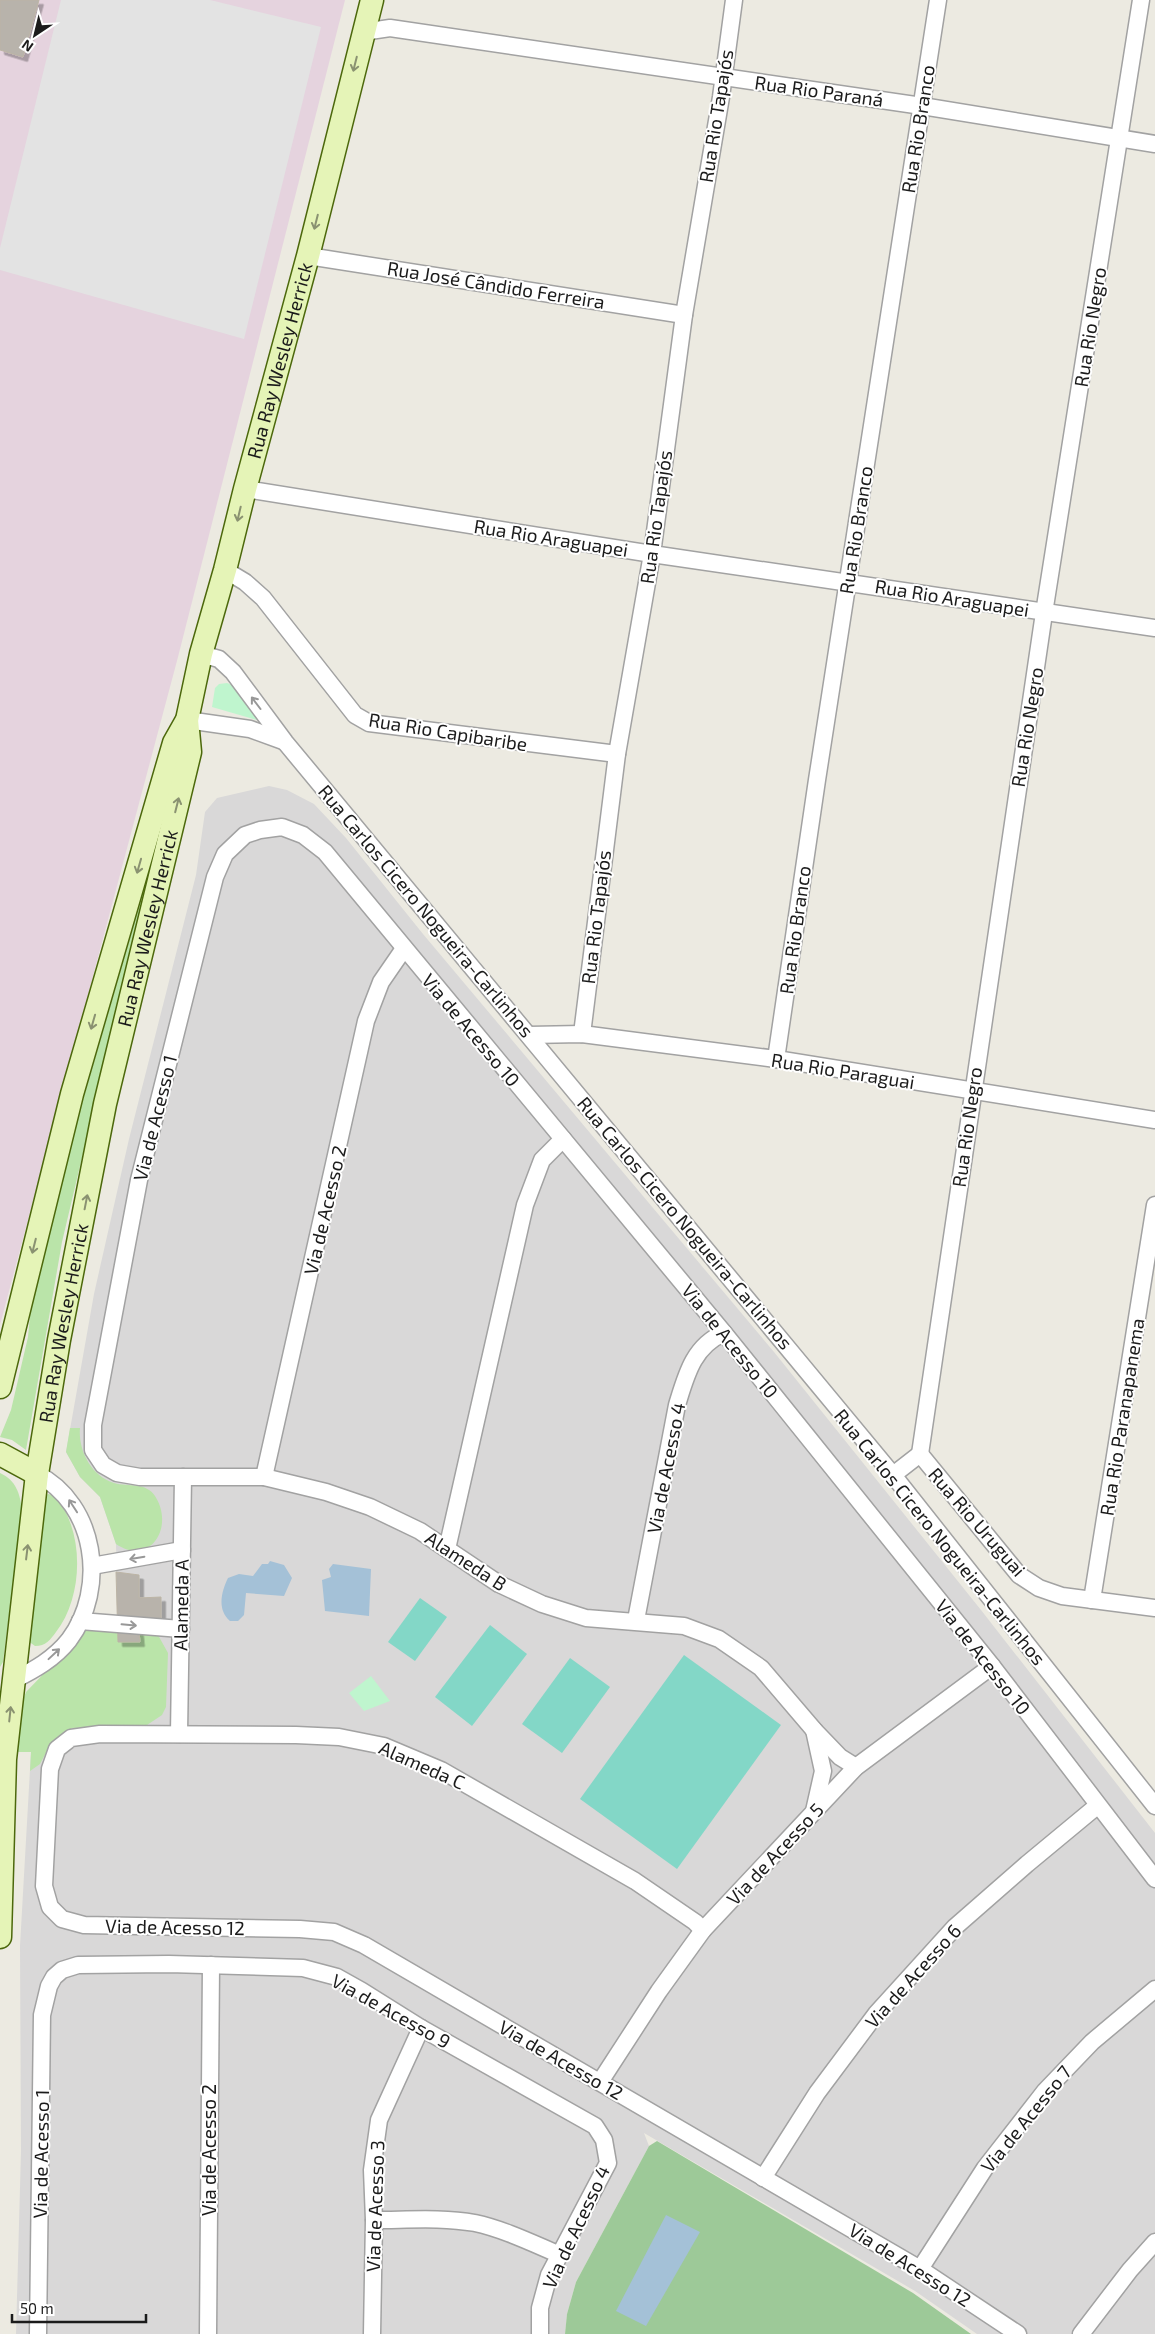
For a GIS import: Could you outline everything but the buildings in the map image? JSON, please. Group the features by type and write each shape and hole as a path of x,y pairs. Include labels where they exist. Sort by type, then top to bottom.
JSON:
{"street":[{"name":"Rua Ray Wesley Herrick","path":"0,1937 7,1682 37,1474 59,1340 105,1104 190,752 187,720 201,654 308,256 372,0"},
{"name":"Rua Rio Tapajós","path":"582,1034 617,754 652,554 684,315 734,0"},
{"name":"Rua Rio Branco","path":"776,1059 817,780 938,0"},
{"name":"Rua Rio Negro","path":"920,1454 1044,613 1141,0"},
{"name":"Rua Rio Paraná","path":"363,32 390,28 922,106 1155,144"},
{"name":"Rua José Cândido Ferreira","path":"308,256 684,315"},
{"name":"Rua Rio Araguapei","path":"245,489 652,554 1155,628"},
{"name":"Rua Rio Capibaribe","path":"225,570 245,582 263,598 349,708 355,715 368,723 617,754"},
{"name":"Rua Carlos Cicero Nogueira-Carlinhos","path":"201,654 219,659 233,672 285,742 893,1475 1155,1806"},
{"name":"Rua Ray Wesley Herrick","path":"0,1387 72,1094 174,743 187,720"},
{"path":"187,720 250,729 285,742"},
{"name":"Via de Acesso 10","path":"282,827 303,835 325,852 404,950 563,1138 724,1333 992,1666 1097,1806 1155,1879"},
{"name":"Via de Acesso 1","path":"93,1450 93,1425 139,1180 215,877 225,854 245,835 282,827"},
{"name":"Via de Acesso 2","path":"264,1477 366,1021 381,982 404,950"},
{"name":"Rua Rio Paraguai","path":"529,1035 582,1034 776,1059 1155,1120"},
{"path":"447,1549 526,1205 542,1160 563,1138"},
{"name":"Rua Rio Paranapanema","path":"1092,1600 1155,1205"},
{"name":"Via de Acesso 4","path":"636,1620 677,1405 687,1372 703,1346 712,1338 724,1333"},
{"name":"Alameda B","path":"93,1450 103,1465 116,1473 140,1477 264,1477 326,1492 370,1507 420,1531 499,1584 542,1604 586,1618 636,1620 684,1626 719,1639 761,1668 814,1730 840,1757 856,1767"},
{"path":"0,1454 52,1482 76,1511 85,1528 92,1566 91,1584 80,1620 69,1639 54,1656 36,1669 7,1682"},
{"path":"893,1475 920,1454"},
{"name":"Rua Rio Uruguai","path":"920,1454 1019,1575 1039,1588 1062,1596 1155,1608"},
{"name":"Alameda A","path":"179,1734 183,1477"},
{"path":"92,1566 182,1550"},
{"path":"80,1620 180,1629"},
{"name":"Via de Acesso 5","path":"600,2082 659,1991 703,1930 856,1767 992,1666"},
{"name":"Alameda B","path":"813,1814 820,1789 822,1771 814,1730"},
{"name":"Alameda C","path":"62,1919 50,1907 44,1886 50,1769 57,1749 71,1738 100,1734 339,1736 384,1746 441,1770 635,1881 695,1922 703,1930"},
{"name":"Via de Acesso 6","path":"763,2178 817,2093 876,2014 955,1927 1026,1864 1097,1806"},
{"name":"Via de Acesso 12","path":"62,1919 84,1925 300,1929 334,1932 364,1945 920,2269 1018,2334"},
{"name":"Via de Acesso 9","path":"54,1977 62,1970 78,1965 210,1965 304,1968 337,1977 421,2028 595,2126 607,2150"},
{"name":"Via de Acesso 2","path":"208,2334 210,1965"},
{"name":"Via de Acesso 1","path":"38,2334 42,2015 49,1986 54,1977"},
{"name":"Via de Acesso 7","path":"920,2269 985,2168 1044,2091 1092,2042 1155,1989"},
{"name":"Via de Acesso 3","path":"372,2334 374,2220 372,2170 378,2120 421,2028"},
{"name":"Via de Acesso 4","path":"540,2334 540,2308 549,2274 558,2254 601,2180 608,2163 607,2150"},
{"path":"374,2220 436,2220 475,2224 511,2235 558,2254"},
{"path":"1081,2334 1130,2270 1155,2242"}],"shaded area":[{"path":"0,0 345,0 178,657 0,1325"},
{"path":"61,0 210,0 321,27 244,339 0,270 0,248"},
{"path":"269,786 287,790 314,804 346,838 423,934 774,1352 981,1610 1155,1833 1155,2334 977,2334 915,2291 644,2133 649,2146 576,2282 567,2314 565,2334 16,2334 21,2151 20,1946 31,1752 118,1642 116,1544 100,1497 80,1477 66,1452 94,1294 129,1139 196,875 205,812 217,798"},
{"path":"270,1561 284,1565 292,1578 284,1596 246,1593 244,1615 238,1621 230,1621 223,1612 222,1606 222,1595 228,1578 239,1574 253,1576 262,1564 268,1564"},
{"path":"333,1564 371,1569 369,1616 325,1611 322,1580 331,1577 329,1569"},
{"path":"420,1598 447,1617 415,1661 388,1642"},
{"path":"490,1625 527,1654 472,1726 435,1697"},
{"path":"684,1655 781,1725 677,1869 580,1799"},
{"path":"570,1658 610,1687 562,1753 522,1724"},
{"path":"666,2215 700,2232 646,2326 616,2311"}],"green space":[{"path":"227,683 232,685 260,717 260,721 212,707 215,688 219,684"},
{"path":"152,862 62,1242 26,1450 12,1440 0,1437 11,1410 28,1337 32,1294 80,1110"},
{"path":"70,1428 80,1428 81,1445 84,1453 99,1475 114,1483 142,1487 155,1496 162,1520 156,1540 149,1547 139,1551 128,1550 116,1544 100,1497 80,1477 66,1452"},
{"path":"0,1473 10,1479 16,1488 22,1510 3,1662 0,1667"},
{"path":"48,1494 54,1495 64,1509 71,1526 76,1544 76,1582 72,1600 56,1632 45,1644 35,1646 28,1641 44,1497"},
{"path":"93,1629 118,1629 119,1642 140,1642 139,1629 158,1635 168,1653 166,1707 162,1715 147,1725 72,1728 50,1745 40,1764 30,1771 31,1752 17,1752 23,1700 26,1692 85,1631"},
{"path":"371,1676 390,1701 364,1711 349,1693"},
{"path":"657,2141 913,2293 971,2334 565,2334 567,2314 576,2282 649,2146"}]}
